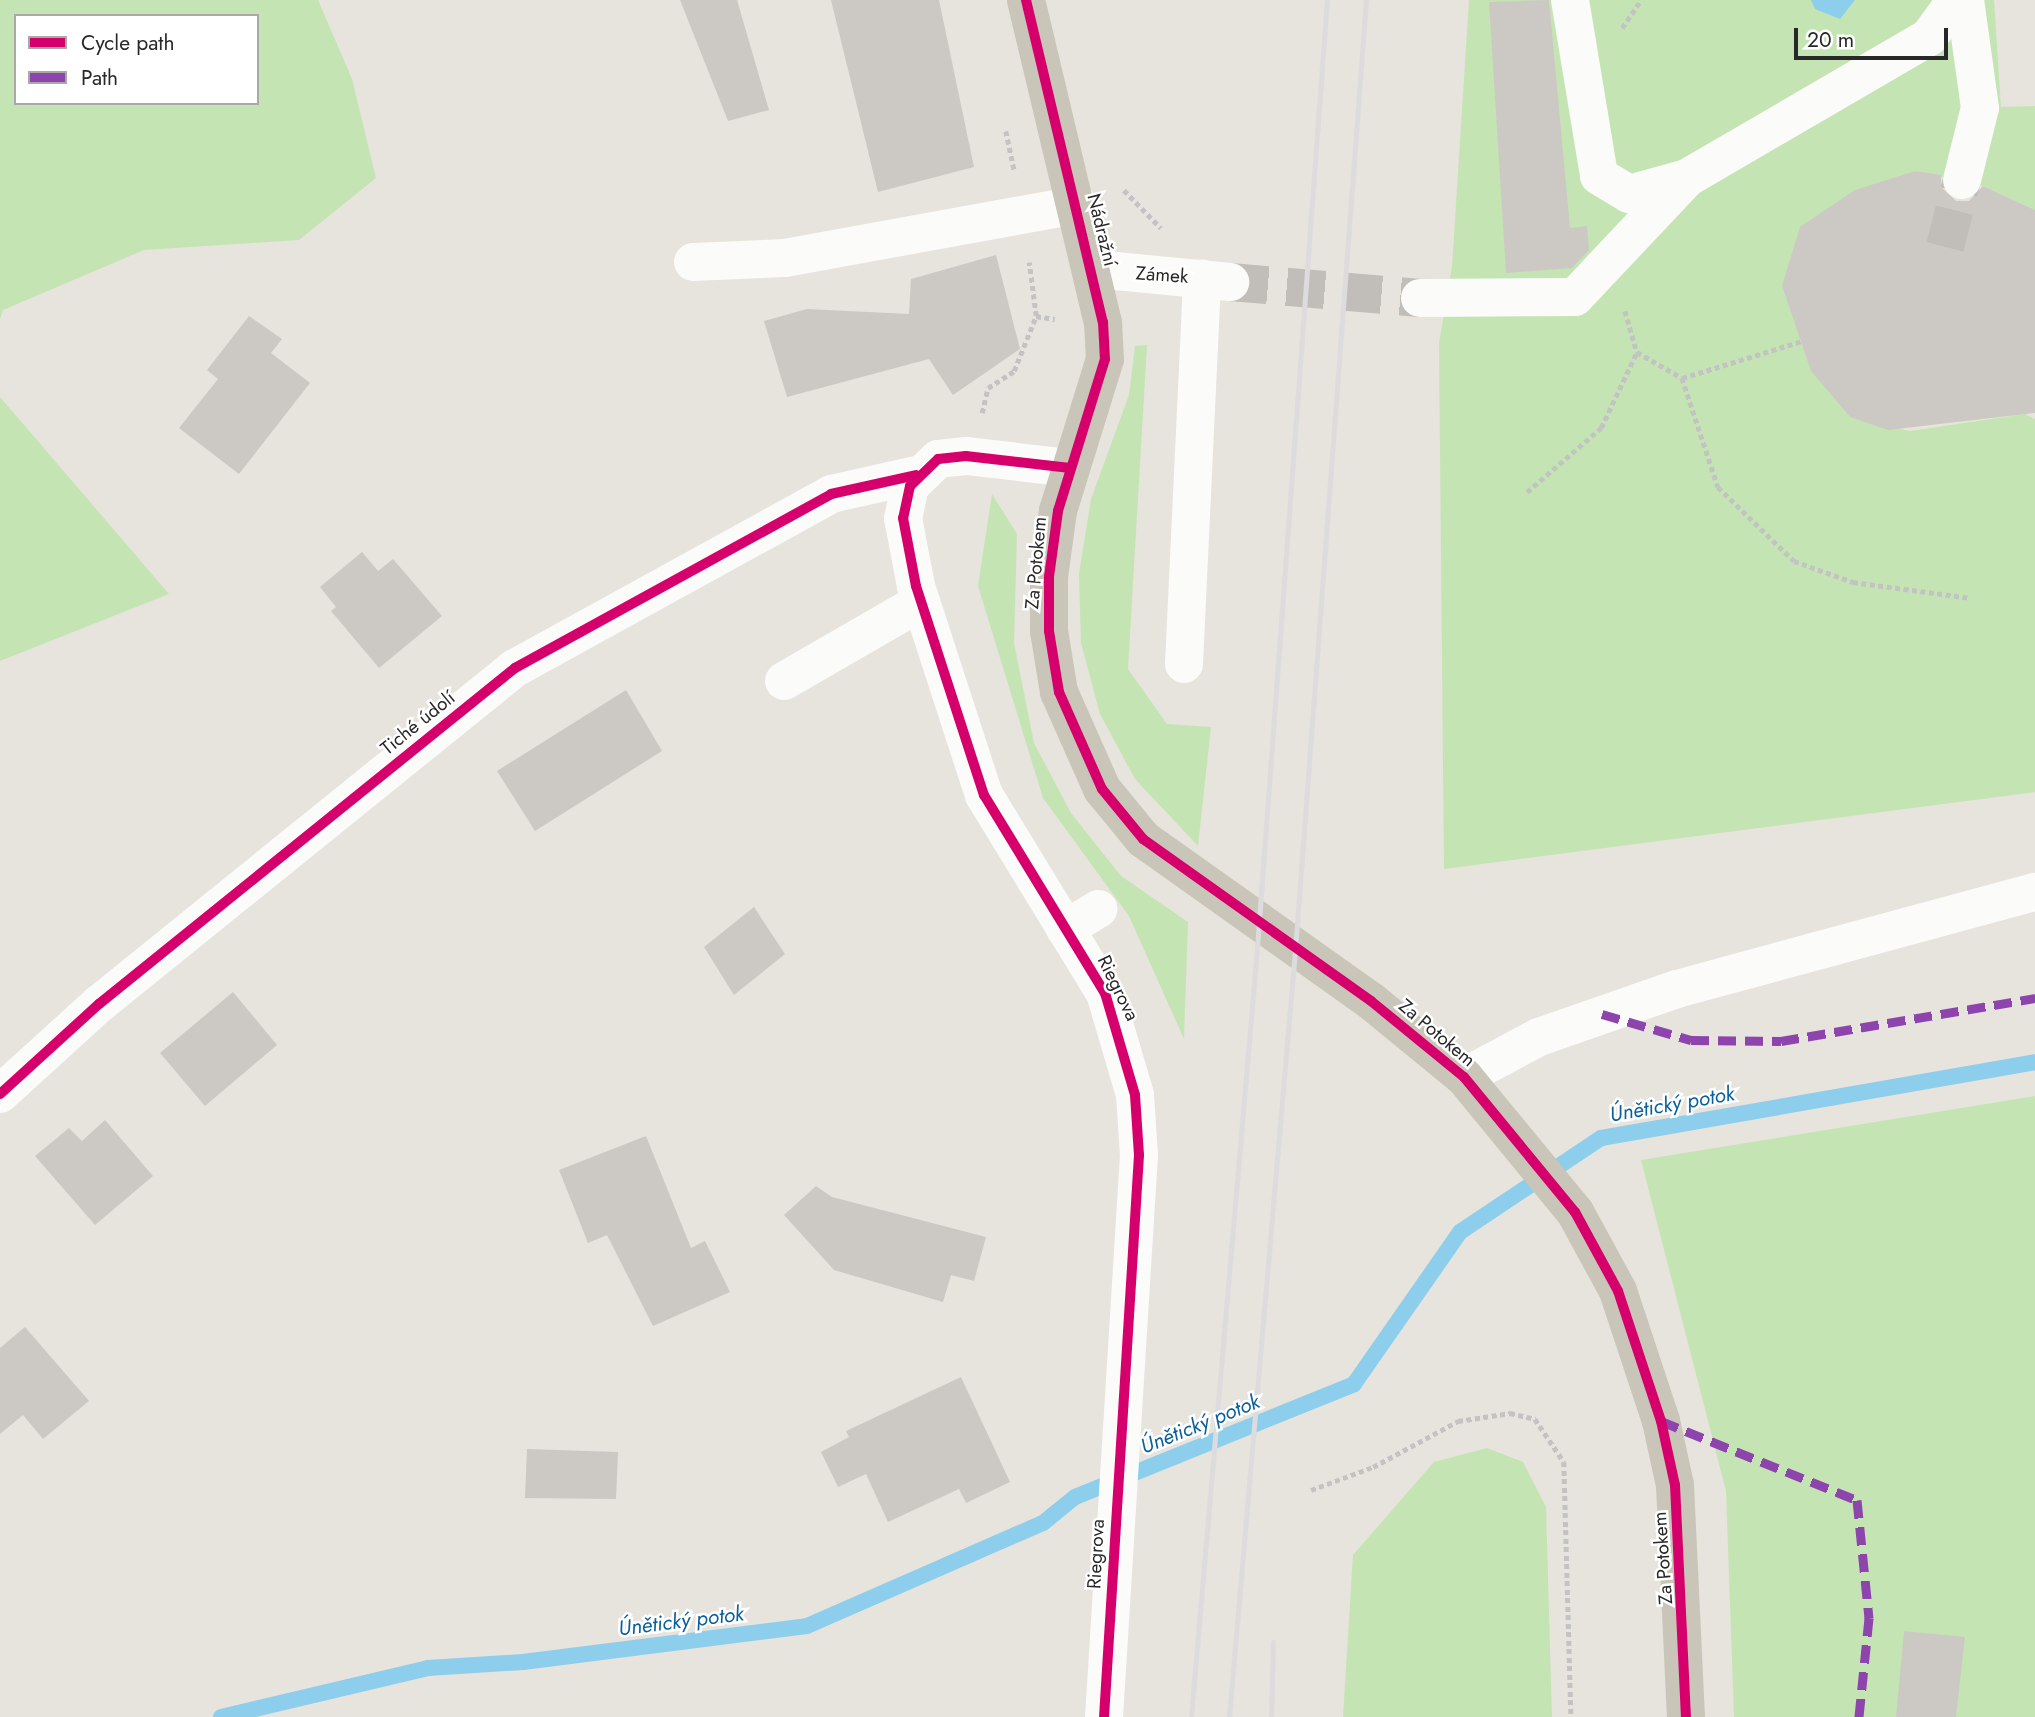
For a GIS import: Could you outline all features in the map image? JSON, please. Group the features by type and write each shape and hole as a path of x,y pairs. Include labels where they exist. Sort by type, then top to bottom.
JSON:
{"main road":[{"name":"Nádražní","path":"1026,0 1095,269 1104,359 1070,468"},
{"name":"Za Potokem","path":"1070,468 1056,524 1049,631 1059,692 1102,789 1153,847 1371,1001 1464,1077 1503,1119 1576,1212 1629,1316 1661,1421 1675,1485 1686,1717"}],"street":[{"path":"1570,0 1599,176 1629,194 1687,178 1930,37 1956,0"},
{"path":"1962,180 1980,108 1965,0"},
{"path":"1420,298 1575,297 1687,178"},
{"path":"693,262 785,258 1078,205"},
{"name":"Zámek","path":"1095,269 1216,280 1184,664"},
{"path":"916,475 938,459 965,456 1070,468"},
{"name":"Riegrova","path":"916,475 903,518 921,602 986,801 1116,1018 1139,1126 1104,1717"},
{"name":"Tiché údolí","path":"0,1094 99,1004 515,667 831,494 916,475"},
{"path":"784,681 921,602"},
{"path":"1464,1077 1538,1037 1677,989 2035,892"},
{"path":"1065,929 1098,909"}],"path":[{"path":"1527,492 1601,428 1637,352 1610,260"},
{"path":"1036,316 1060,320"},
{"path":"1682,378 1802,341"},
{"path":"1637,352 1682,378 1718,487 1794,561 1853,582 1971,598"},
{"path":"1311,1490 1373,1467 1458,1421 1510,1413 1535,1419 1564,1461 1571,1717"}],"green space":[{"path":"0,0 318,0 352,79 376,178 299,240 144,250 3,310 0,319"},
{"path":"1469,0 1994,0 2001,107 2035,106 2035,210 1983,186 1915,171 1782,286 1812,371 1850,417 1910,431 2025,414 2035,419 2035,792 1444,869 1439,343 1452,267"},
{"path":"1147,345 1128,669 1167,724 1211,727 1198,846 1135,779 1100,714 1081,643 1079,574 1091,499 1129,395 1135,346"},
{"path":"0,397 169,594 0,661"},
{"path":"992,494 1017,534 1014,643 1034,743 1071,813 1121,876 1188,922 1184,1039 1129,916 1043,798 978,586"},
{"path":"2035,1096 2035,1717 1734,1717 1726,1491 1641,1160"},
{"path":"1487,1448 1523,1462 1546,1507 1552,1717 1343,1717 1353,1555 1434,1462"}],"water":[{"path":"1811,0 1855,0 1840,19 1815,9"}],"building":[{"path":"680,0 737,0 769,110 728,121"},
{"path":"831,0 939,0 974,167 878,192"},
{"path":"1549,0 1570,228 1587,226 1589,250 1572,268 1506,273 1489,2"},
{"path":"1915,171 1941,175 1941,187 1956,201 1969,201 1983,186 2035,210 2035,413 1888,430 1850,417 1811,371 1782,286 1800,227 1855,190"},
{"path":"996,255 1020,349 953,395 929,359 787,397 764,321 807,309 909,314 911,279"},
{"path":"249,316 282,339 271,353 310,383 239,474 179,428 218,379 207,370"},
{"path":"362,552 378,571 393,559 442,616 379,668 331,611 336,607 320,587"},
{"path":"626,690 662,751 535,831 497,771"},
{"path":"754,907 785,954 734,995 704,947"},
{"path":"233,992 277,1045 205,1106 160,1053"},
{"path":"105,1120 153,1176 95,1225 35,1156 69,1128 82,1141"},
{"path":"646,1136 691,1248 705,1241 730,1292 653,1326 607,1235 588,1243 559,1170"},
{"path":"816,1186 832,1197 986,1237 974,1281 951,1275 943,1302 834,1270 784,1215"},
{"path":"25,1327 89,1401 43,1439 23,1415 0,1434 0,1348"},
{"path":"961,1377 1010,1482 966,1503 959,1489 888,1522 866,1474 838,1487 821,1452 849,1437 846,1431"},
{"path":"527,1449 618,1452 616,1499 525,1498"},
{"path":"1904,1631 1965,1637 1956,1717 1896,1717"}],"waterway":[{"name":"Únětický potok","path":"221,1717 428,1668 523,1662 807,1626 1043,1523 1075,1497 1354,1384 1460,1232 1601,1138 2035,1062"}],"tunnel":[{"path":"1945,247 1962,180"},
{"path":"1230,282 1420,298"}],"railway":[{"path":"1191,1717 1257,948 1327,0"},
{"path":"1229,1717 1295,951 1366,0"},
{"path":"1271,1717 1273,1642"}],"marked path":[{"path":"1602,1014 1691,1040 1781,1041 2035,998"},
{"path":"1661,1421 1857,1500 1869,1618 1859,1717"}],"cycle path":[{"path":"1026,0 1103,322 1105,359 1058,511 1049,577 1049,631 1059,692 1102,789 1143,839 1371,1001 1464,1077 1575,1212 1618,1291 1661,1421 1675,1485 1686,1717"},
{"path":"1070,468 966,456 938,459 910,486 903,518 916,586 984,795 1105,993 1135,1095 1139,1155 1104,1717"},
{"path":"0,1094 99,1004 515,668 831,494 916,475"}]}
